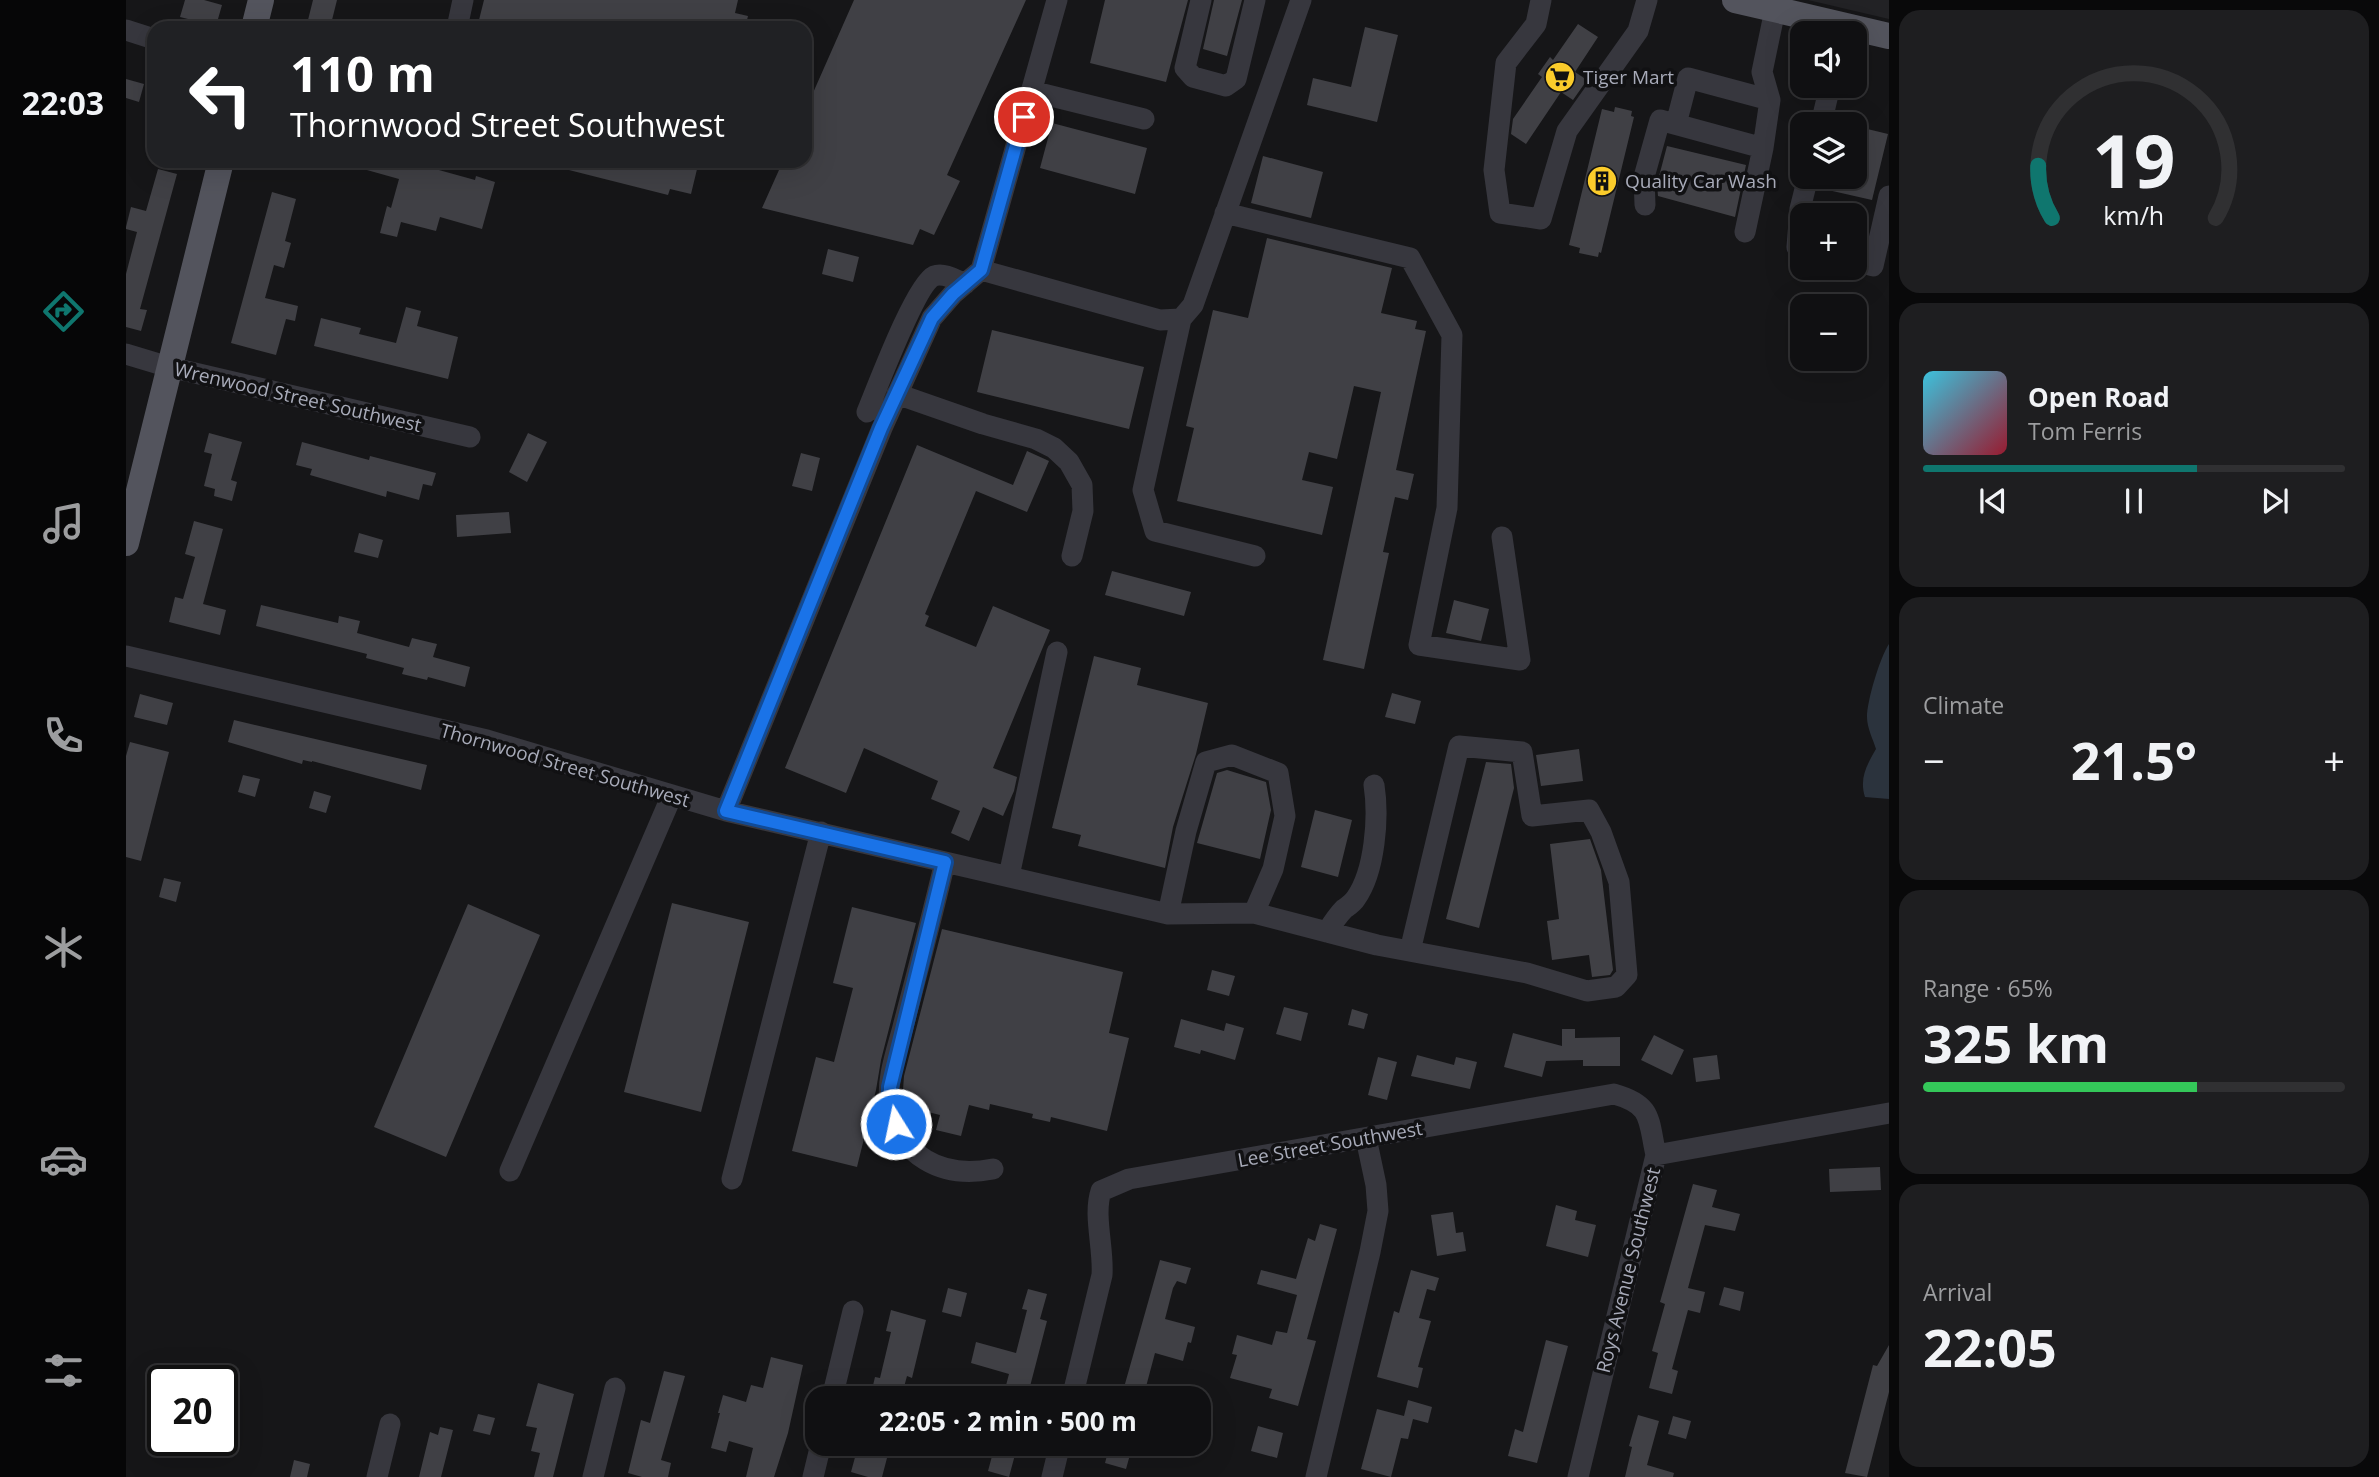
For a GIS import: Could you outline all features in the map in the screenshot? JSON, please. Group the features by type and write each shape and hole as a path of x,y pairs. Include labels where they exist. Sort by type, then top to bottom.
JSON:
{"main road":[{"path":"256,21 261,0"},
{"path":"1740,1 1811,21"},
{"path":"1867,34 1889,37"},
{"path":"126,543 219,168"}],"street":[{"path":"458,21 463,0"},
{"path":"726,811 897,394 932,318 973,277 1057,0"},
{"path":"1200,0 1185,68 1194,77 1226,86 1236,79 1255,0"},
{"path":"1255,556 1155,531 1143,490 1181,319 1193,304 1301,0"},
{"path":"1541,0 1536,24 1506,63 1493,170 1500,213 1541,219 1567,131 1638,31 1647,0"},
{"path":"1745,232 1770,100 1762,72 1775,10"},
{"path":"126,30 147,37"},
{"path":"1676,124 1688,78 1770,100"},
{"path":"1031,92 1144,119"},
{"path":"1645,205 1644,177 1660,120 1763,148"},
{"path":"1867,264 1874,266 1889,196"},
{"path":"1225,213 1410,258 1452,335 1447,508 1419,645 1520,660 1502,537"},
{"path":"867,412 915,301 926,281 937,275 973,277 1160,320 1181,319"},
{"name":"Wrenwood Street Southwest","path":"126,354 169,367 470,437"},
{"path":"897,394 1036,439 1054,448 1069,462 1082,485 1083,511 1072,556"},
{"path":"1009,876 1057,652"},
{"name":"Thornwood Street Southwest","path":"126,656 487,740 726,811 1168,914 1254,913 1410,951 1527,973 1587,991 1616,987 1627,975 1619,882 1601,832 1589,810 1532,816 1522,752 1460,746 1410,951"},
{"path":"1168,914 1186,831 1206,762 1231,755 1278,773 1285,816 1273,869 1254,913"},
{"path":"1327,932 1343,910 1355,900 1365,879 1374,842 1374,785"},
{"path":"510,1171 671,795"},
{"path":"732,1179 821,832"},
{"path":"945,862 898,1047 890,1087 890,1102 896,1124 913,1152 948,1170 977,1172 993,1169"},
{"name":"Roys Avenue Southwest","path":"1562,1103 1614,1094 1640,1104 1646,1112 1656,1155 1577,1477"},
{"name":"Lee Street Southwest","path":"1075,1386 1102,1275 1098,1201 1101,1191 1129,1179 1562,1103"},
{"path":"1656,1155 1889,1113"},
{"path":"1316,1477 1378,1211 1376,1185 1366,1138"},
{"path":"835,1386 853,1311"},
{"path":"593,1477 615,1388"},
{"path":"377,1477 390,1424"},
{"path":"813,1477 818,1456"},
{"path":"1052,1477 1057,1456"}],"shaded area":[{"path":"1808,0 1889,0 1889,19"},
{"path":"1889,644 1889,799 1865,797 1863,778 1876,749 1867,721 1869,701 1878,669"}],"building":[{"path":"185,0 204,0 222,5 217,21 196,21 180,17"},
{"path":"313,0 337,0 332,21 308,21"},
{"path":"484,0 738,0 735,13 748,16 747,21 479,21"},
{"path":"854,0 1026,0 947,175 960,181 934,235 920,229 913,245 762,208 780,168 812,168 812,95"},
{"path":"1105,0 1188,0 1166,82 1090,63"},
{"path":"1214,0 1242,0 1227,56 1203,49"},
{"path":"1578,24 1598,37 1575,72 1587,80 1573,100 1561,92 1526,144 1511,134 1513,119 1542,77 1538,74 1550,57 1553,60"},
{"path":"1365,27 1398,35 1377,122 1307,105 1313,78 1351,87"},
{"path":"126,79 144,84 139,102 126,98"},
{"name":"Quality Car Wash","path":"1615,107 1632,111 1631,116 1634,117 1598,257 1579,253 1580,248 1569,245 1602,109 1614,112"},
{"path":"1052,123 1147,148 1135,194 1040,168"},
{"path":"1867,129 1888,134 1872,200 1828,190 1867,189"},
{"path":"1667,146 1746,165 1735,217 1658,196 1657,184"},
{"path":"1263,156 1323,172 1311,218 1251,203"},
{"path":"360,168 432,168 475,180 476,176 495,182 482,229 440,217 436,231 401,222 397,237 380,233 387,206 391,208 399,179"},
{"path":"561,168 697,168 691,194 670,189 668,195"},
{"path":"158,169 177,174 140,309 147,310 141,331 126,327 126,274 137,232 126,227 131,207 146,211"},
{"path":"272,192 296,199 285,241 291,243 284,268 274,265 265,298 298,306 295,321 286,319 276,355 231,343"},
{"path":"1267,238 1392,268 1381,313 1417,321 1415,329 1426,331 1396,470 1414,474 1408,500 1395,497 1383,552 1389,553 1364,669 1323,660 1381,392 1354,386 1337,459 1309,452 1302,480 1333,487 1322,535 1177,501 1194,428 1186,426 1213,310 1248,318"},
{"path":"828,249 859,257 853,282 822,274"},
{"path":"406,307 421,311 417,326 458,337 448,379 314,346 321,318 361,328 359,334 396,343"},
{"path":"992,330 1144,367 1129,429 977,392"},
{"path":"209,433 242,442 231,480 237,482 232,501 214,496 215,489 204,486 212,454 204,452"},
{"path":"528,433 547,442 527,482 509,472"},
{"path":"302,442 369,460 370,456 436,473 432,486 423,484 419,500 387,491 386,497 310,475 312,469 296,465"},
{"path":"917,445 1013,485 1027,451 1049,461 1027,512 976,491 925,614 929,616 925,626 976,647 993,606 1050,630 993,768 1017,777 1014,791 1003,816 983,807 969,841 951,833 960,811 931,799 938,781 864,748 846,793 785,768"},
{"path":"801,453 820,458 812,491 792,486"},
{"path":"509,512 511,533 457,537 456,515"},
{"path":"194,521 223,529 203,604 226,610 220,635 169,622 175,597 183,599 195,557 185,554"},
{"path":"359,533 383,540 378,558 354,552"},
{"path":"1112,571 1191,592 1184,616 1105,595"},
{"path":"1454,600 1489,609 1481,641 1446,633"},
{"path":"261,605 338,623 339,616 360,621 357,633 409,647 412,638 437,644 433,657 470,667 465,687 428,677 427,680 402,674 404,668 366,658 367,654 256,626"},
{"path":"1094,656 1141,668 1137,685 1208,703 1196,754 1173,827 1165,868 1078,846 1081,835 1052,828"},
{"path":"1392,693 1421,701 1415,724 1385,717"},
{"path":"140,694 173,703 167,725 134,717"},
{"path":"234,720 427,765 421,790 312,761 303,760 302,764 228,742"},
{"path":"130,742 169,752 141,861 126,857 126,756"},
{"path":"1579,749 1583,781 1541,786 1536,755"},
{"path":"1486,762 1511,764 1514,788 1479,928 1446,919"},
{"path":"1227,770 1266,782 1271,810 1260,859 1197,843 1217,773"},
{"path":"243,775 260,779 255,797 238,792"},
{"path":"314,791 331,796 326,813 309,808"},
{"path":"1315,810 1352,820 1338,877 1301,867"},
{"path":"1590,839 1601,870 1613,970 1610,975 1592,977 1589,955 1552,960 1547,921 1559,919 1550,844"},
{"path":"164,878 181,882 176,902 159,897"},
{"path":"672,903 749,922 701,1112 624,1092"},
{"path":"468,904 540,935 446,1157 374,1127"},
{"path":"852,907 916,923 857,1167 792,1151 816,1057 834,1062 853,988 833,983"},
{"path":"942,929 1123,972 1109,1033 1129,1038 1107,1131 1051,1117 1050,1122 1032,1118 1033,1114 990,1104 989,1110 969,1105 961,1136 936,1130 940,1115 908,1107 912,1092 903,1090 904,1076"},
{"path":"1212,970 1235,976 1229,996 1207,990"},
{"path":"1284,1007 1308,1013 1301,1041 1276,1034"},
{"path":"1352,1009 1368,1014 1364,1029 1348,1025"},
{"path":"1181,1019 1224,1031 1226,1023 1244,1028 1235,1060 1201,1050 1200,1054 1174,1047"},
{"path":"1562,1029 1575,1029 1575,1038 1620,1037 1620,1066 1583,1066 1583,1060 1546,1061 1542,1077 1504,1067 1513,1033 1562,1046"},
{"path":"1654,1035 1684,1050 1672,1075 1641,1060"},
{"path":"1417,1055 1454,1065 1456,1057 1477,1062 1470,1089 1411,1076"},
{"path":"1717,1055 1720,1079 1696,1082 1693,1058"},
{"path":"1378,1057 1397,1062 1387,1100 1368,1095"},
{"path":"1880,1167 1881,1190 1830,1192 1829,1169"},
{"path":"1693,1184 1717,1190 1712,1207 1740,1214 1735,1231 1705,1225 1688,1288 1705,1292 1700,1313 1688,1310 1672,1369 1678,1371 1672,1394 1649,1388 1658,1353 1652,1351 1665,1304 1660,1302"},
{"path":"1556,1205 1577,1211 1575,1220 1596,1225 1588,1257 1546,1246"},
{"path":"1453,1212 1456,1233 1463,1232 1466,1251 1437,1256 1431,1215"},
{"path":"1320,1224 1337,1229 1307,1339 1316,1341 1298,1406 1269,1398 1272,1389 1230,1378 1237,1355 1232,1354 1237,1335 1272,1345 1276,1331 1287,1333 1297,1295 1257,1284 1261,1270 1296,1279 1308,1238 1315,1241"},
{"path":"1160,1260 1191,1268 1186,1284 1177,1281 1173,1288 1165,1319 1195,1327 1183,1361 1155,1353 1146,1386 1124,1386"},
{"path":"1411,1270 1439,1278 1435,1291 1427,1289 1419,1318 1431,1321 1418,1367 1423,1368 1418,1388 1377,1377 1394,1311 1399,1313"},
{"path":"1724,1287 1744,1292 1740,1311 1719,1305"},
{"path":"948,1288 967,1293 961,1317 942,1312"},
{"path":"1028,1289 1047,1294 1040,1319 1047,1321 1030,1386 1006,1386 1009,1374 971,1363 976,1342 1016,1353 1027,1310 1022,1309"},
{"path":"891,1310 926,1320 912,1378 907,1376 904,1386 873,1386 875,1377 880,1378 891,1332 886,1331"},
{"path":"1546,1340 1568,1346 1537,1463 1508,1456 1515,1429 1523,1432"},
{"path":"1889,1345 1889,1392 1867,1477 1845,1473 1873,1365 1877,1366"},
{"path":"771,1357 803,1365 788,1433 774,1477 746,1477 753,1448 729,1441 726,1452 711,1448 718,1413 723,1395 746,1402 751,1385 763,1388"},
{"path":"664,1371 685,1376 661,1460 671,1463 668,1477 642,1477 628,1473 641,1420 650,1423"},
{"path":"538,1383 574,1394 553,1477 534,1477 540,1453 531,1451 537,1428 526,1426"},
{"path":"1408,1400 1432,1407 1428,1423 1413,1419 1408,1439 1401,1438 1391,1477 1361,1469 1377,1409 1404,1416"},
{"path":"478,1414 495,1418 490,1435 473,1431"},
{"path":"1638,1415 1659,1421 1647,1465 1674,1473 1673,1477 1625,1477 1632,1447 1629,1446"},
{"path":"1673,1416 1691,1421 1686,1439 1668,1434"},
{"path":"1258,1426 1283,1433 1277,1458 1251,1451"},
{"path":"440,1427 453,1430 441,1477 419,1477 430,1432 438,1435"},
{"path":"855,1456 887,1458 882,1477 868,1477 851,1472"},
{"path":"992,1456 1015,1456 1009,1477 988,1471"},
{"path":"1107,1456 1130,1456 1126,1469 1105,1463"},
{"path":"294,1460 310,1464 307,1477 290,1477"}],"place":[{"name":"Tiger Mart","path":"1560,77"},
{"name":"Quality Car Wash","path":"1602,181"}],"route":[{"path":"896,1124 890,1102 890,1087 945,862 726,811 881,428 932,318 953,294 981,270 1024,117"}]}
